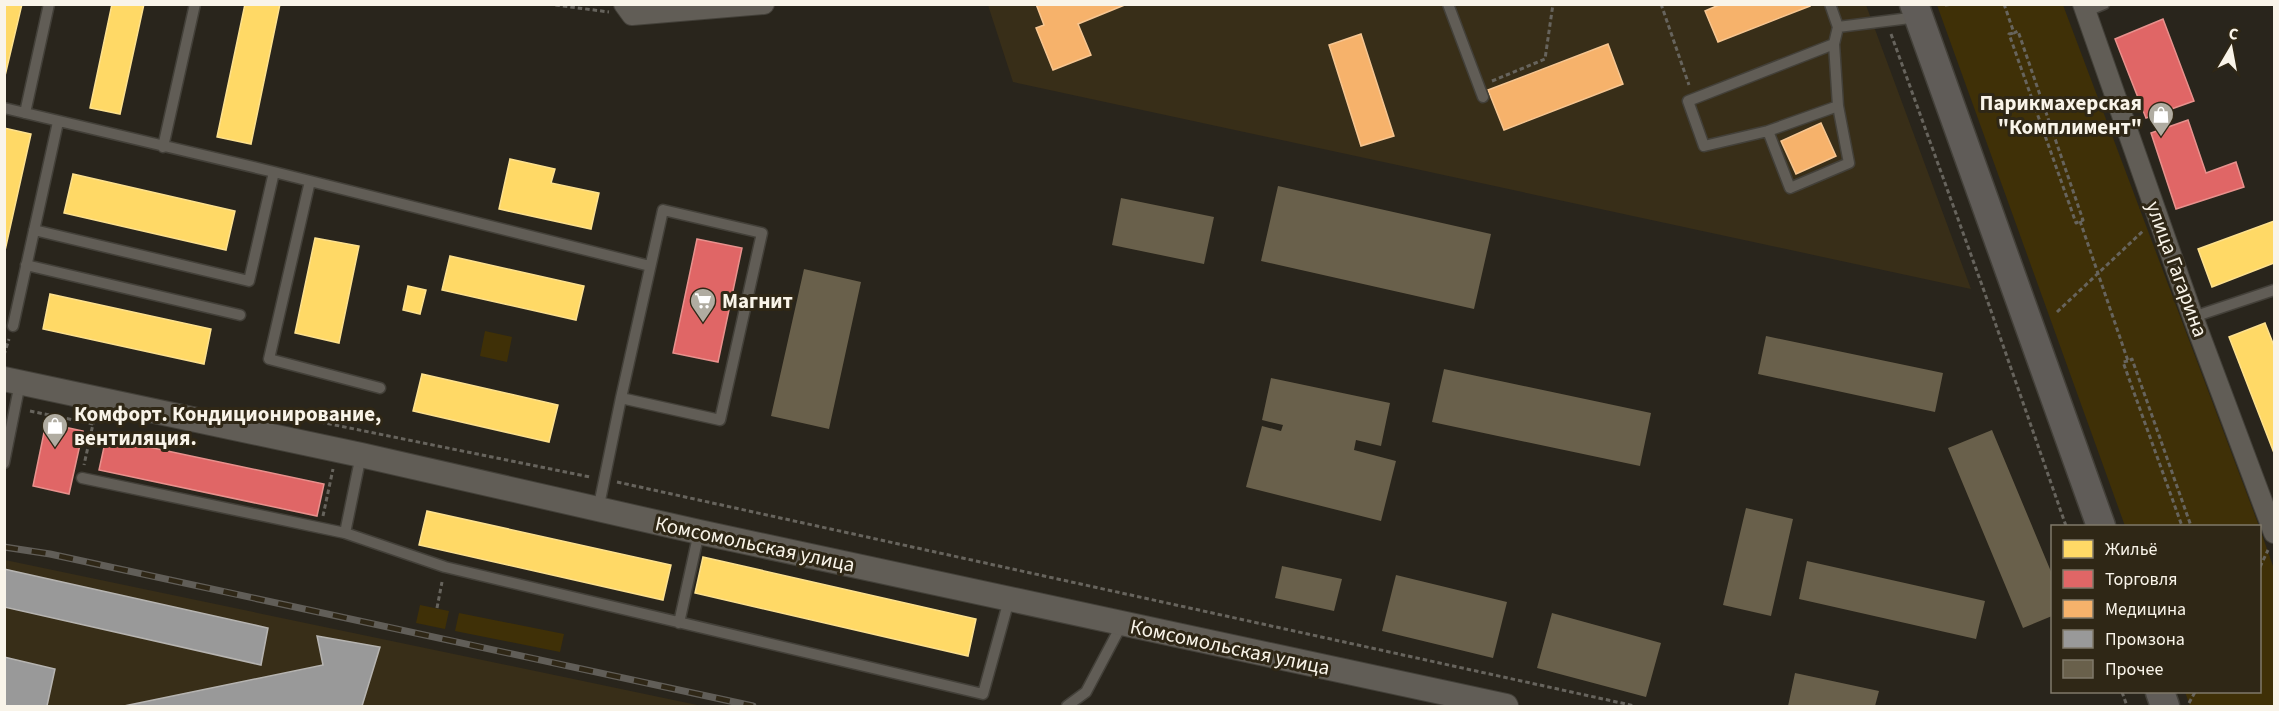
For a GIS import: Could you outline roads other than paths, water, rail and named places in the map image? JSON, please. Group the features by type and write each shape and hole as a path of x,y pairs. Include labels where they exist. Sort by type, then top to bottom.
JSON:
{"main road":[{"path":"1916,10 2101,525"}],"street":[{"path":"628,10 764,4"},
{"name":"улица Гагарина","path":"2084,8 2272,540"},
{"name":"Комсомольская улица","path":"12,381 361,455 598,510 1009,600 1506,706"}],"lane":[{"path":"25,113 49,4"},
{"path":"163,147 195,4"},
{"path":"1448,4 1481,91"},
{"path":"1768,131 1790,188 1849,163 1838,106 1834,44 1838,27 1830,4"},
{"path":"2084,8 2104,4"},
{"path":"1838,27 1886,21 1916,10"},
{"path":"1834,44 1688,101 1704,146 1768,131 1838,106"},
{"path":"4,108 274,172 650,266"},
{"path":"13,326 58,122"},
{"path":"34,230 249,281 274,172"},
{"path":"310,181 269,358 380,388"},
{"path":"598,510 621,398 663,210 762,233 720,420 621,398"},
{"path":"26,265 240,315"},
{"path":"2193,317 2274,290"},
{"path":"4,463 12,381"},
{"path":"345,533 361,455"},
{"path":"82,478 345,533 445,567 983,694 1009,600"},
{"path":"679,623 699,532"},
{"path":"1067,706 1086,692 1122,624"}],"railway":[{"path":"4,547 50,554 753,706"}],"place":[{"name":"Парикмахерская \"Комплимент\"","path":"2161,138"},
{"name":"Магнит","path":"703,324"},
{"name":"Комфорт. Кондиционирование, вентиляция.","path":"55,449"}]}
